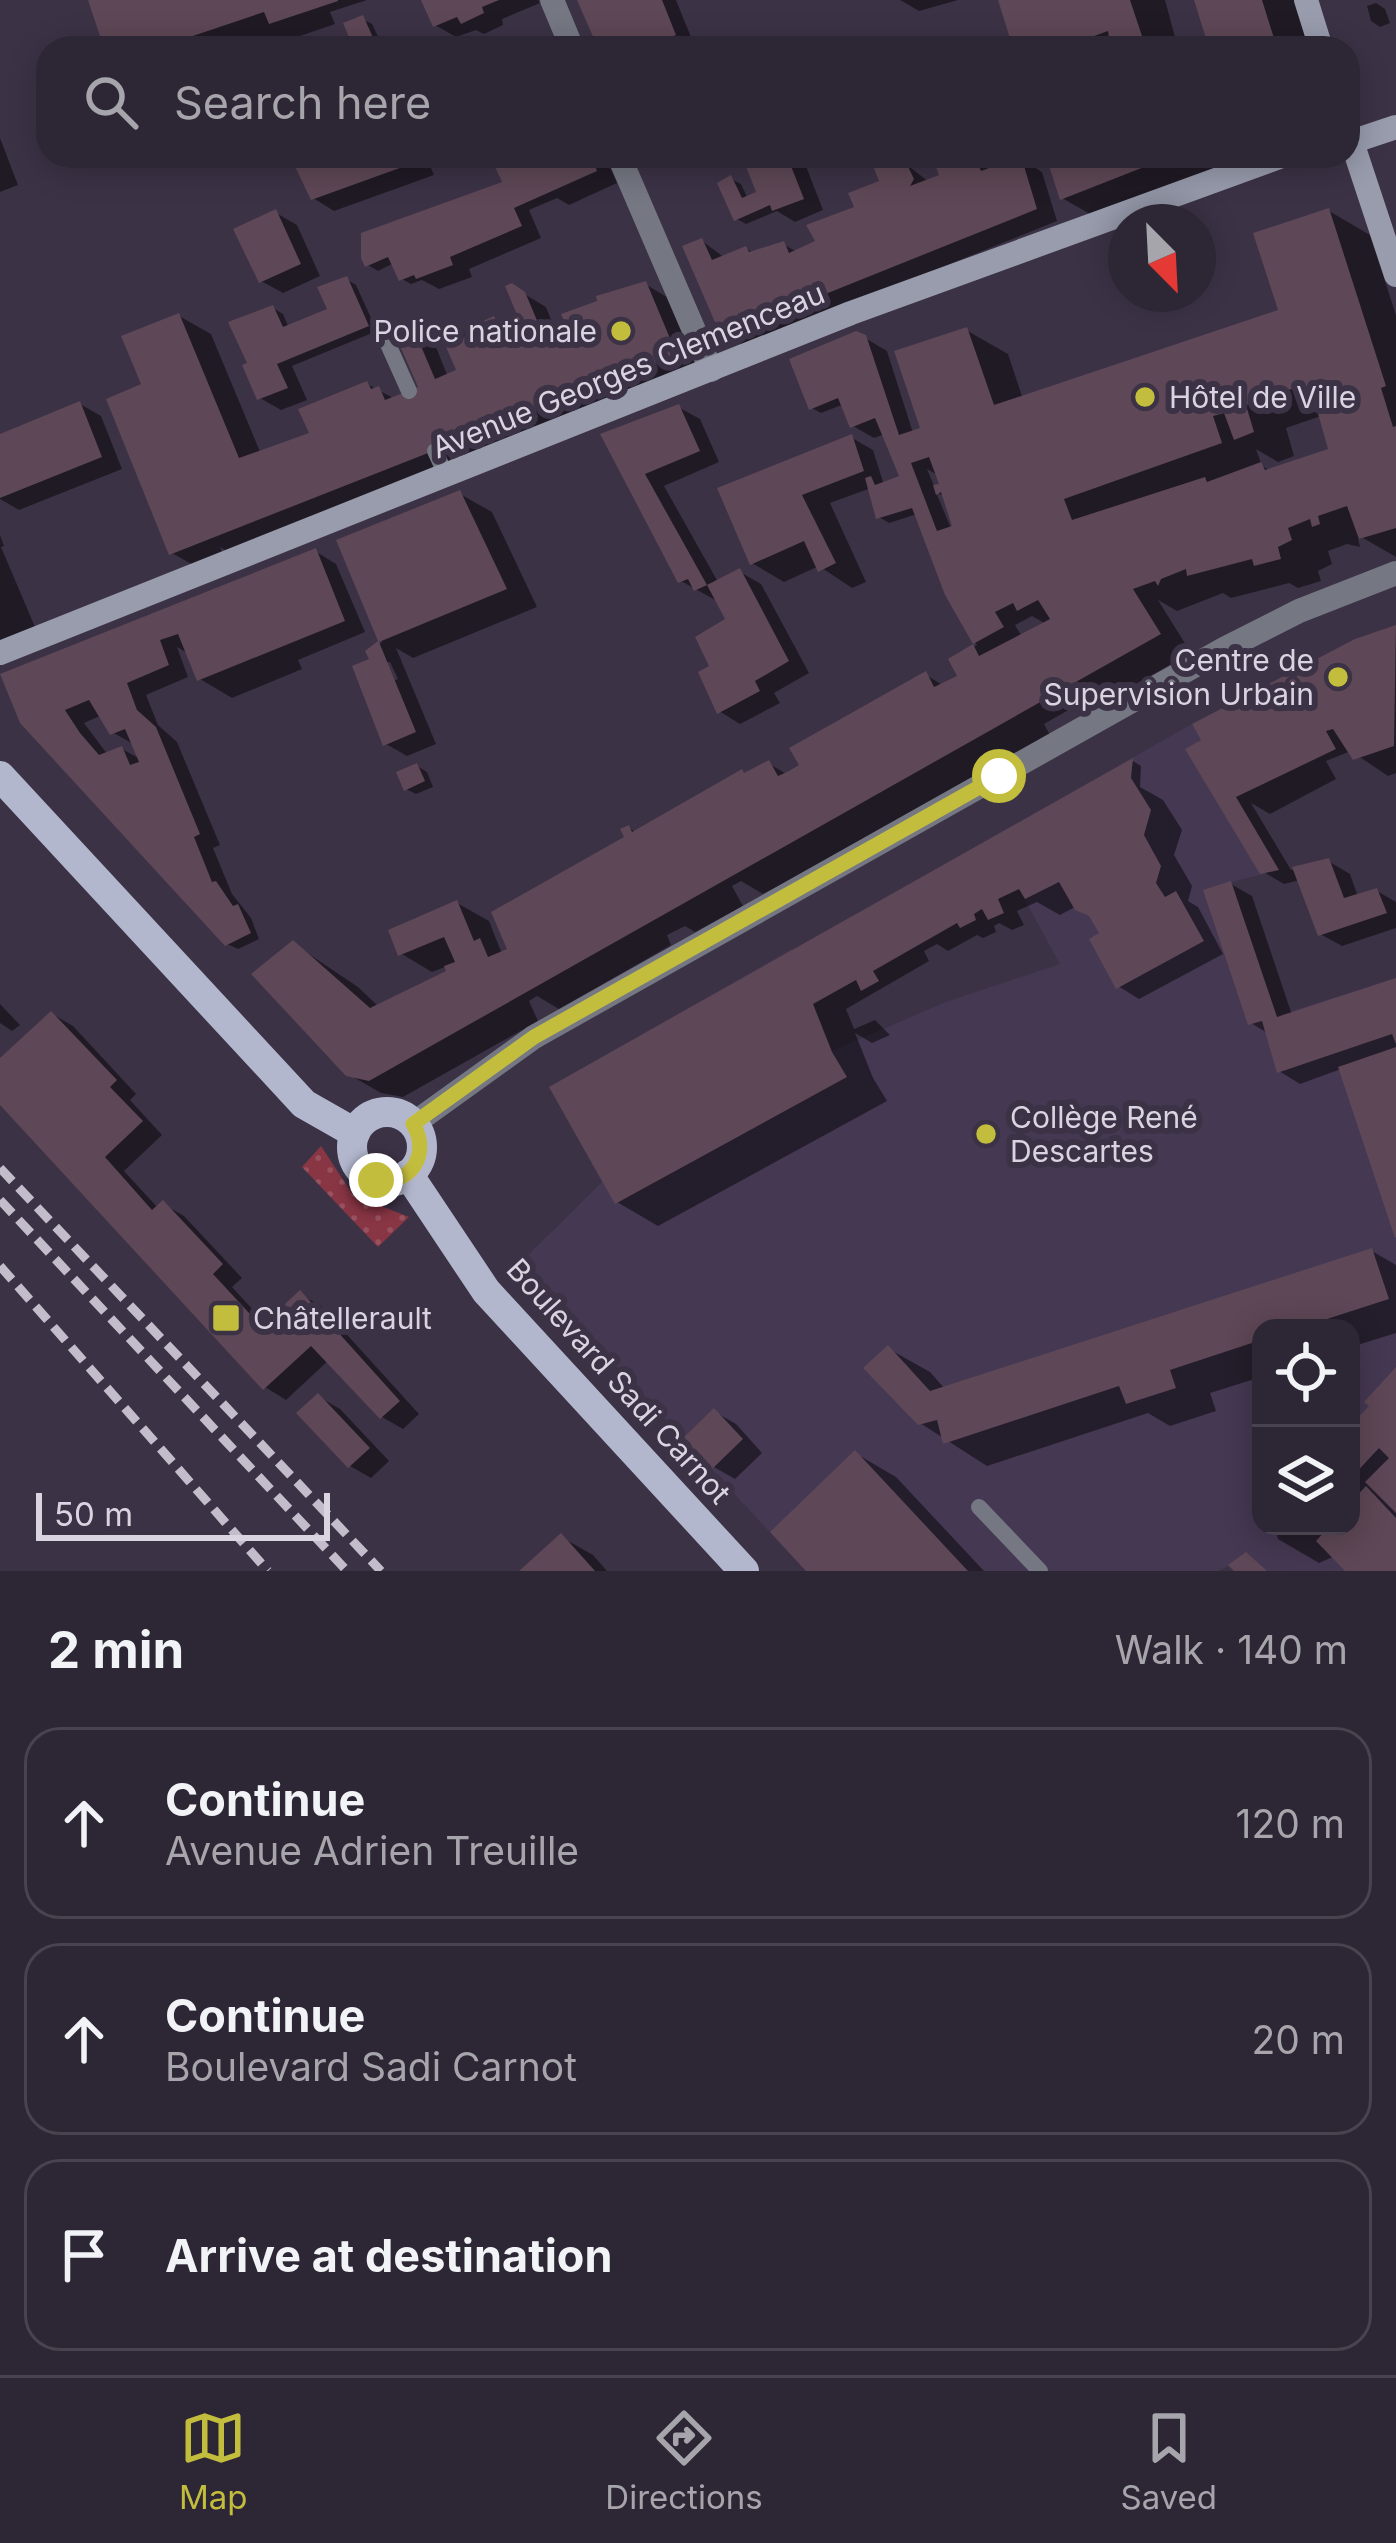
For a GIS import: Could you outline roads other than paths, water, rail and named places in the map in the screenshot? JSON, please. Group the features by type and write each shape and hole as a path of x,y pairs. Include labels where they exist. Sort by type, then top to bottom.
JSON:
{"main road":[{"path":"1306,0 1317,36"},
{"path":"1360,136 1396,128"},
{"name":"Avenue Georges Clemenceau","path":"0,653 851,313 1249,168"},
{"path":"1359,168 1396,275"},
{"path":"0,776 304,1104 355,1133"},
{"path":"393,1112 413,1124 422,1144 421,1156 408,1174 387,1182 365,1175 353,1156 361,1123 393,1112"},
{"name":"Boulevard Sadi Carnot","path":"408,1174 486,1291 744,1571"}],"street":[{"path":"552,0 567,36"},
{"path":"624,168 711,370"},
{"path":"413,1124 534,1037 1206,659 1300,610 1396,573"}],"lane":[{"path":"383,333 409,391"},
{"path":"435,451 446,475"},
{"path":"979,1507 1040,1571"}],"railway":[{"path":"0,1168 381,1571"},
{"path":"0,1200 347,1571"},
{"path":"0,1266 268,1571"}],"place":[{"name":"Police nationale","path":"621,331"},
{"name":"Hôtel de Ville","path":"1145,397"},
{"name":"Centre de Supervision Urbain","path":"1338,677"},
{"name":"Collège René Descartes","path":"986,1134"},
{"name":"Châtellerault","path":"226,1318"}]}
